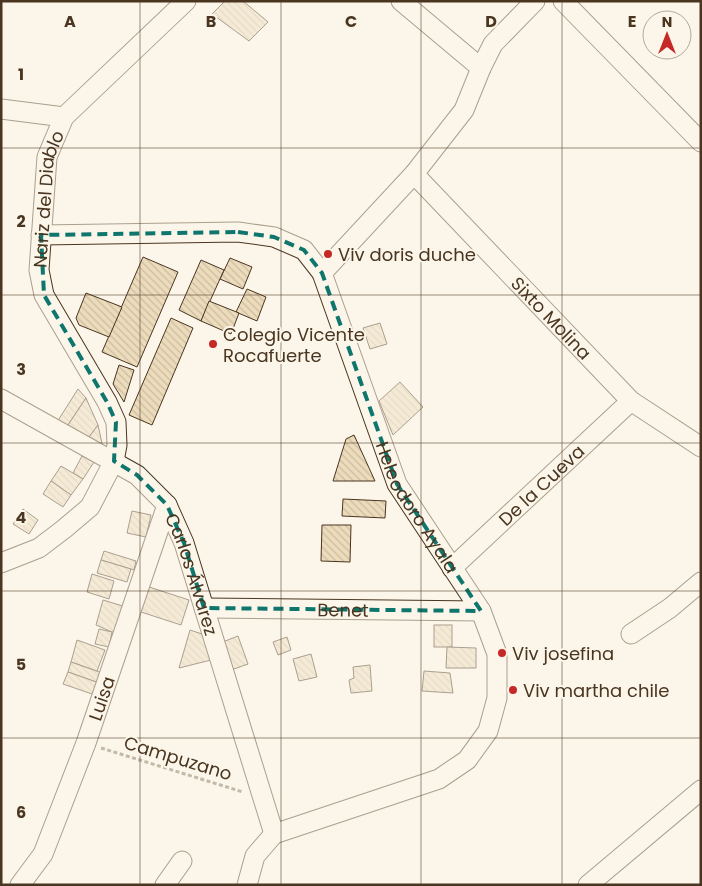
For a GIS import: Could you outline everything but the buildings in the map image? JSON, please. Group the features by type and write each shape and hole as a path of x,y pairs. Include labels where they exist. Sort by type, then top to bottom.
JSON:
{"street":[{"name":"Nariz del Diablo","path":"114,461 117,445 116,422 107,402 44,295 39,270 47,157 64,118 186,1"},
{"path":"401,1 481,68"},
{"path":"322,273 414,174 464,110 481,68 494,44 535,1"},
{"path":"563,1 701,142"},
{"path":"1,109 64,118"},
{"name":"Sixto Molina","path":"414,174 631,401 701,447"},
{"name":"Heleodoro Ayala","path":"41,235 238,232 274,237 304,250 322,273 397,484 481,611 497,654 497,698 488,730 467,760 440,779 274,834"},
{"name":"Carlos Álvarez","path":"1,399 137,475 167,505 184,543 274,834"},
{"name":"De la Cueva","path":"452,568 631,401"},
{"path":"1,563 39,548 64,530 90,507 114,461"},
{"name":"Luisa","path":"20,885 43,854 86,743 167,505"},
{"path":"631,634 670,608 701,582"},
{"name":"Benet","path":"204,608 481,611"},
{"path":"588,885 701,790"},
{"path":"247,885 255,856 274,834"},
{"path":"165,885 182,861"}],"path":[{"name":"Campuzano","path":"86,743 262,798"}],"highlighted area":[{"path":"238,232 274,237 304,250 322,273 397,484 481,611 204,608 184,543 167,505 137,475 114,461 116,422 107,402 44,295 41,235"}],"place":[{"name":"Viv doris duche","path":"328,254"},
{"name":"Colegio Vicente Rocafuerte","path":"213,344"},
{"name":"Viv josefina","path":"502,653"},
{"name":"Viv martha chile","path":"513,690"}]}
